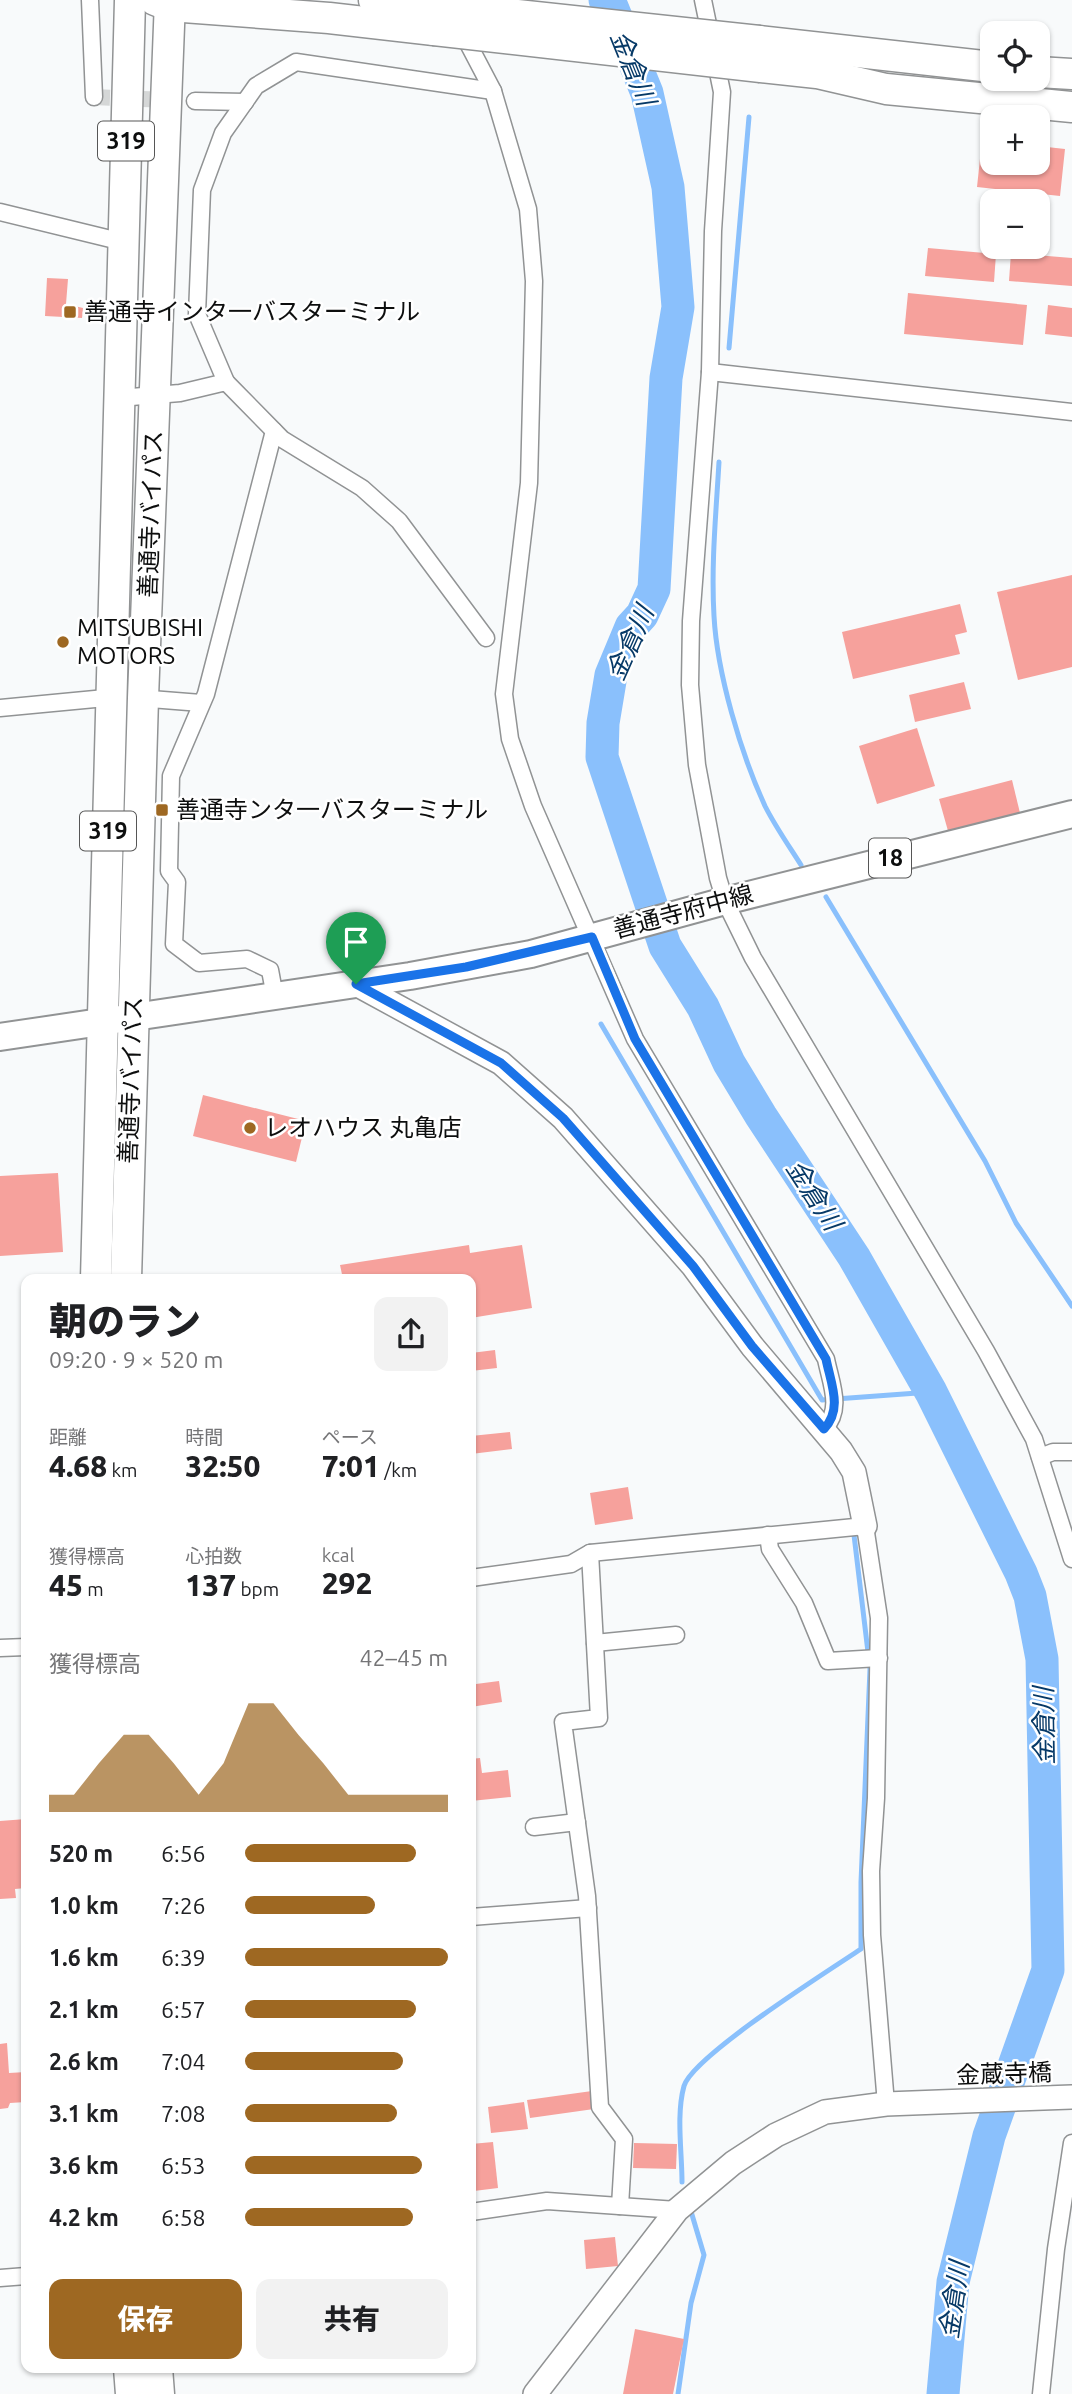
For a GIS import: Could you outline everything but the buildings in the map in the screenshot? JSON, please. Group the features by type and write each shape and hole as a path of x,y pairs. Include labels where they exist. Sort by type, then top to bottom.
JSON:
{"highway":[{"name":"善通寺バイパス","path":"96,1274 130,0"},
{"path":"374,0 433,12 760,54 980,66"},
{"name":"善通寺バイパス","path":"126,1274 132,1018 156,395 165,2"},
{"path":"165,2 329,18 433,12"},
{"path":"760,54 817,73 886,89 1072,107"},
{"path":"1050,73 1072,75"},
{"path":"129,2373 131,2394"},
{"path":"157,2373 159,2394"}],"main road":[{"name":"善通寺府中線","path":"0,1037 466,967 1072,814"}],"street":[{"path":"90,0 94,97"},
{"path":"703,0 722,92 713,231 710,372 691,621 690,685 697,765 717,903 753,958 986,1351 1040,1457 1072,1559"},
{"path":"433,12 456,19 493,91 528,209 534,282 529,483 505,694 510,739 533,806 600,934 635,1039 826,1359 834,1401 833,1419 824,1429"},
{"path":"486,638 399,521 362,488 282,439 226,382 197,314 202,190 223,133 257,86 296,62 493,91"},
{"path":"195,101 245,103"},
{"path":"0,212 122,243"},
{"path":"710,372 1072,412"},
{"path":"118,398 180,393 226,382"},
{"path":"274,431 213,668 171,776 169,871 177,882 174,943 199,963 247,959 270,970 275,996"},
{"path":"0,708 112,696 201,704"},
{"path":"356,984 501,1063 563,1118 693,1266 752,1346 824,1429 854,1472 879,1618 872,1658 872,1936 886,2104"},
{"path":"1040,1457 1053,1452 1072,1452"},
{"path":"476,1577 571,1564 590,1553 865,1526"},
{"path":"768,1535 770,1549 804,1603 828,1661 872,1658"},
{"path":"590,1553 599,1718 563,1722 588,1908 600,2107 624,2139 620,2206"},
{"path":"595,1643 676,1635"},
{"path":"0,1648 21,1647"},
{"path":"534,1826 576,1822"},
{"path":"476,1917 588,1908"},
{"name":"金蔵寺橋","path":"535,2394 677,2210 733,2163 776,2135 825,2112 886,2104 1072,2098"},
{"path":"1041,2394 1056,2249 1072,2143"},
{"path":"476,2211 547,2201 677,2210"},
{"path":"0,2278 21,2276"}],"waterway":[{"name":"金倉川","path":"605,0 612,7 647,93 668,187 678,307 666,378 654,589 642,615 631,627 611,675 603,723 602,757 665,946 703,1007 729,1063 854,1257 931,1392 1021,1573 1030,1596 1042,1659 1048,1970 989,2136 953,2282 943,2394"},
{"path":"612,7 619,0"},
{"path":"729,348 749,117"},
{"path":"719,462 714,539 714,616 725,687 756,785 769,813 801,865"},
{"path":"826,897 985,1161 1016,1223 1072,1306"},
{"path":"601,1024 822,1400 931,1392"},
{"path":"682,2182 680,2109 684,2086 693,2072 735,2035 861,1949 861,1882 870,1669 854,1535"},
{"path":"678,2394 691,2303 704,2255 690,2208"}],"tunnel":[{"path":"94,97 195,101"}],"place":[{"name":"善通寺インタ一バスターミナル","path":"70,312"},
{"name":"MITSUBISHI MOTORS","path":"63,642"},
{"name":"善通寺ンタ一バスターミナル","path":"162,810"},
{"name":"レオハウス 丸亀店","path":"250,1128"}],"route":[{"path":"592,937 635,1039 826,1359 835,1407 833,1419 824,1429 752,1346 693,1266 563,1118 501,1063 356,984 466,967 531,954 592,937"}]}
